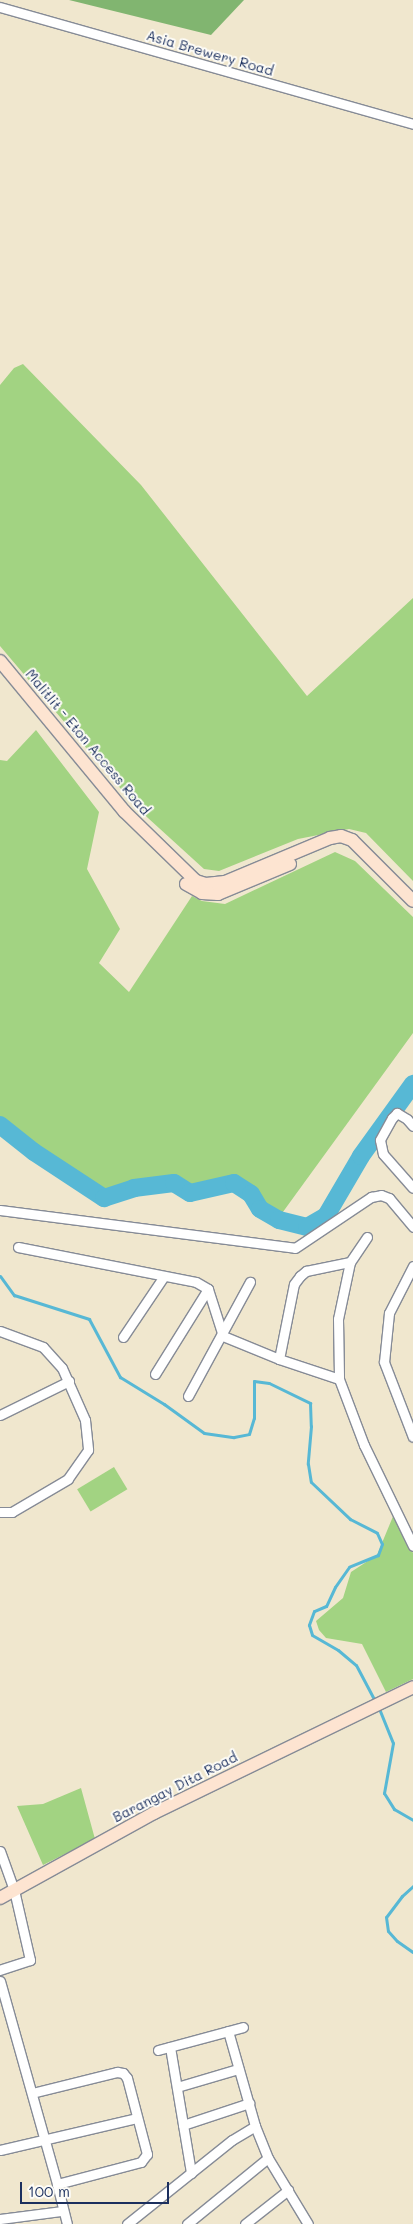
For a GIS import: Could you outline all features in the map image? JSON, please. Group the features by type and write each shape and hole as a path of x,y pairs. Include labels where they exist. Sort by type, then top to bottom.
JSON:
{"street":[{"name":"Asia Brewery Road","path":"0,7 413,124"},
{"name":"Malitlit - Eton Access Road","path":"0,660 124,811 196,881 206,884 225,882 330,838 341,836 352,840 413,901"},
{"name":"Malitlit - Eton Access Road","path":"0,672 120,818 190,887 202,892 218,894 332,846 340,844 362,852"},
{"path":"413,1126 410,1116 397,1113 392,1118 380,1140 383,1154 413,1188"},
{"path":"0,1210 295,1248 371,1197 381,1195 389,1198 413,1228"},
{"path":"367,1237 350,1262 338,1319 339,1379 364,1446 413,1546"},
{"path":"18,1247 196,1282 208,1289 223,1336 279,1360 339,1379"},
{"path":"279,1360 294,1284 306,1271 350,1262"},
{"path":"412,1434 384,1362 389,1313 413,1266"},
{"path":"123,1337 164,1276"},
{"path":"188,1396 223,1336 250,1282"},
{"path":"155,1374 208,1289"},
{"path":"0,1330 43,1347 62,1368 86,1420 88,1450 68,1479 12,1512 0,1512"},
{"path":"0,1415 69,1381"},
{"name":"Barangay Dita Road","path":"0,1898 154,1813 413,1687"},
{"path":"0,1851 14,1890 30,1960 0,1970"},
{"path":"0,1981 58,2184 66,2224"},
{"path":"158,2050 242,2027"},
{"path":"228,2031 255,2126 268,2158 288,2190 305,2223"},
{"path":"170,2047 191,2173"},
{"path":"177,2087 238,2069"},
{"path":"32,2093 117,2072 123,2073 127,2078 147,2154 141,2162 58,2184"},
{"path":"183,2125 249,2102"},
{"path":"0,2150 136,2118"},
{"path":"127,2224 232,2140 255,2126"},
{"path":"187,2224 268,2158"},
{"path":"245,2224 288,2190"},
{"path":"0,2220 62,2211"}],"green space":[{"path":"69,0 244,0 211,35"},
{"path":"23,364 141,485 307,696 413,598 413,881 366,833 349,829 298,839 219,871 204,869 137,808 0,646 0,385 14,368"},
{"path":"36,730 99,812 87,869 120,929 99,963 129,992 192,896 202,901 225,904 335,852 355,861 413,917 413,1033 280,1216 260,1209 251,1194 234,1183 190,1193 174,1183 134,1188 104,1198 34,1152 0,1125 0,760 7,761"},
{"path":"114,1467 127,1489 91,1511 77,1489"},
{"path":"394,1514 413,1553 413,1679 386,1692 362,1644 326,1638 319,1630 316,1621 343,1598 351,1572 377,1555"},
{"path":"81,1788 95,1839 43,1865 17,1806 43,1804"}],"waterway":[{"path":"0,1125 34,1152 104,1198 134,1188 174,1183 190,1193 234,1183 251,1194 260,1209 279,1220 307,1227 326,1216 361,1156 413,1084"},
{"path":"0,1276 14,1295 89,1319 120,1377 164,1404 204,1433 234,1437 249,1434 254,1418 254,1381 269,1383 310,1403 311,1426 308,1464 311,1482 350,1519 377,1533 382,1544 378,1555 349,1567 335,1587 326,1606 314,1611 309,1625 312,1635 338,1650 356,1665 375,1701"},
{"path":"378,1706 393,1743 384,1793 394,1809 413,1820"},
{"path":"413,1886 402,1896 386,1917 388,1931 397,1941 413,1952"}]}
